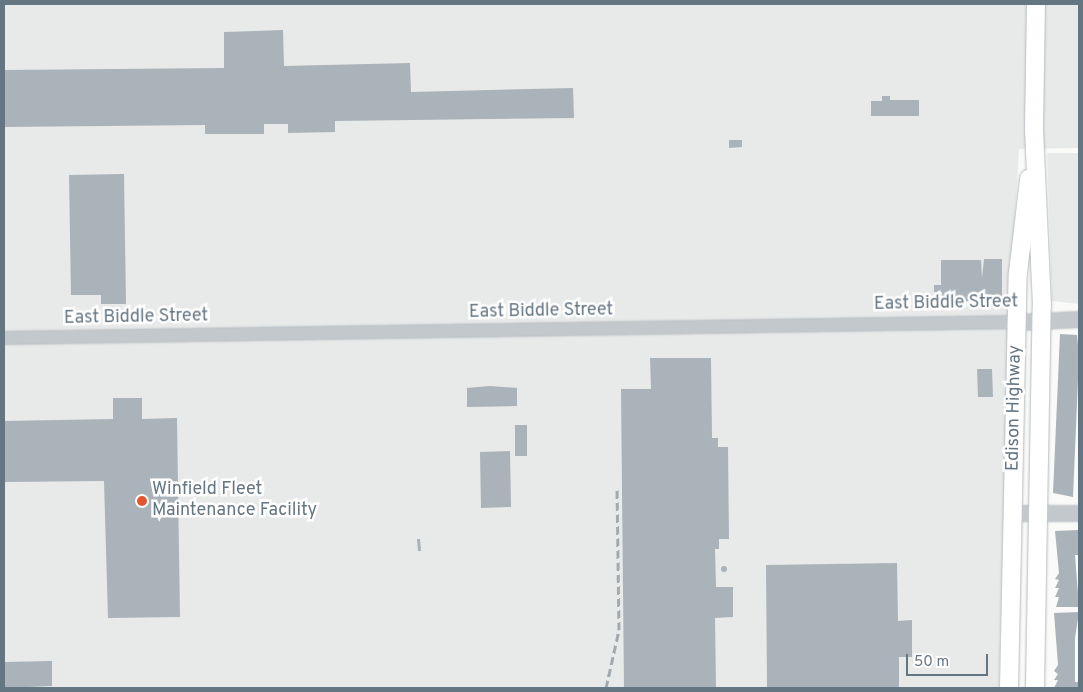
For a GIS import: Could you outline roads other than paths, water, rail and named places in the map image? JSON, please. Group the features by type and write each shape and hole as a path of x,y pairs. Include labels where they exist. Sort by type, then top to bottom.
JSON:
{"main road":[{"name":"Edison Highway","path":"1036,4 1034,129 1042,319 1036,688"},
{"name":"Edison Highway","path":"1009,688 1018,273 1034,129"}],"street":[{"name":"East Biddle Street","path":"4,338 1018,322 1042,319 1079,319"},
{"path":"1012,513 1079,513"}],"railway":[{"path":"606,688 619,630 617,488"}],"place":[{"name":"Winfield Fleet Maintenance Facility","path":"142,501"}]}
